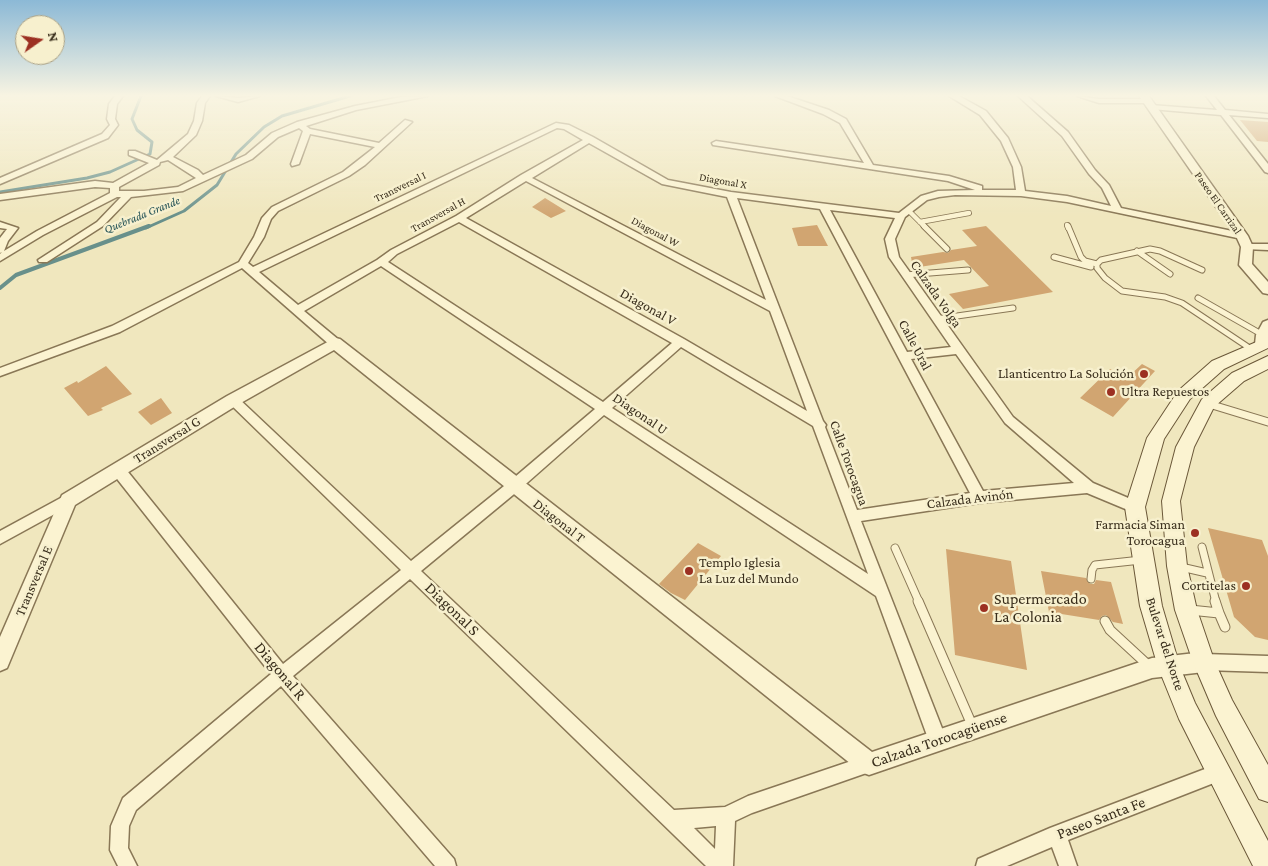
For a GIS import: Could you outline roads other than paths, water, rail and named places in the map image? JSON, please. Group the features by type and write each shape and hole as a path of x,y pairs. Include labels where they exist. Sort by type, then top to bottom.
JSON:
{"main road":[{"path":"1263,343 1238,377 1208,403 1184,447 1171,501 1177,566 1186,610 1204,662 1224,708 1268,790"},
{"name":"Bulevar del Norte","path":"1263,343 1218,365 1184,395 1156,438 1135,507 1142,560 1161,668 1187,711 1267,866"}],"street":[{"path":"0,181 104,136"},
{"path":"1,253 40,233 114,190 149,160 168,157 190,136"},
{"path":"0,197 88,184 128,195 175,191 249,157 272,136"},
{"path":"295,164 305,136"},
{"path":"330,136 381,146"},
{"path":"0,372 116,329 243,264 259,238 267,218 275,209 346,174 362,163 392,136"},
{"name":"Transversal I","path":"254,272 533,136"},
{"name":"Diagonal X","path":"585,136 665,182 731,195 824,207 904,213"},
{"path":"852,136 869,165"},
{"path":"1002,136 1017,167 1020,193"},
{"path":"1067,136 1092,172 1107,189 1118,210"},
{"name":"Paseo El Carrizal","path":"1172,136 1242,236 1247,247 1245,265 1267,291"},
{"path":"1242,136 1268,169"},
{"name":"Transversal H","path":"297,310 381,262 394,252 459,218 524,177 590,139"},
{"path":"716,143 949,178 991,192"},
{"path":"132,152 149,160"},
{"path":"168,157 188,167 201,178"},
{"name":"Diagonal W","path":"524,177 774,308"},
{"path":"904,213 924,198 938,194 1020,193 1067,200 1242,236"},
{"path":"43,260 100,224 128,195"},
{"name":"Calle Torocagua","path":"731,195 820,425 938,741"},
{"name":"Calle Ural","path":"824,207 979,497"},
{"name":"Calzada Volga","path":"904,213 890,239 894,256 904,275 1009,420 1088,486 1135,507"},
{"name":"Diagonal V","path":"459,218 680,342 820,425"},
{"path":"0,225 13,228 3,241 1,253"},
{"path":"1247,247 1268,247"},
{"name":"Diagonal U","path":"381,262 882,592"},
{"name":"Diagonal T","path":"243,264 335,343 514,486 869,764"},
{"path":"128,866 119,850 120,826 129,804 282,675 514,486 680,342"},
{"name":"Transversal G","path":"0,538 68,500 233,400 335,343"},
{"path":"904,356 958,350"},
{"name":"Diagonal S","path":"233,400 669,819 722,866"},
{"name":"Diagonal R","path":"118,470 282,675 447,866"},
{"name":"Calzada Avinón","path":"853,516 979,497 1088,486"},
{"name":"Transversal E","path":"1,658 68,500"},
{"path":"1204,662 1267,666"},
{"name":"Calzada Torocagüense","path":"726,816 748,805 974,728 1161,668 1204,662"},
{"name":"Paseo Santa Fe","path":"985,866 1057,835 1218,773"},
{"path":"669,819 692,820 726,816 722,866"},
{"path":"1057,835 1068,866"}],"lane":[{"path":"904,213 920,222 947,249"},
{"path":"920,222 969,213"},
{"path":"1067,225 1081,257 1097,266 1105,278 1122,291 1165,297 1182,302 1263,343"},
{"path":"1097,266 1101,260 1150,249 1160,251 1202,270"},
{"path":"1137,251 1170,274"},
{"path":"1054,257 1097,266"},
{"path":"904,275 968,270"},
{"path":"1198,298 1263,343"},
{"path":"936,319 1013,308"},
{"path":"1208,403 1268,422"},
{"path":"1202,546 1207,574 1225,627"},
{"path":"895,548 974,728"},
{"path":"1091,579 1092,570 1095,565 1142,560"},
{"path":"1177,566 1207,574"},
{"path":"1186,610 1219,613"},
{"path":"1104,621 1110,630 1161,668"}],"waterway":[{"path":"0,192 87,178 110,172 150,154 152,142 145,136"},
{"name":"Quebrada Grande","path":"146,228 184,211 217,185 236,154 254,136"},
{"name":"Quebrada Grande","path":"0,288 16,275 149,226"}],"place":[{"name":"Llanticentro La Solución","path":"1144,374"},
{"name":"Ultra Repuestos","path":"1111,392"},
{"name":"Farmacia Siman Torocagua","path":"1195,533"},
{"name":"Templo Iglesia La Luz del Mundo","path":"689,571"},
{"name":"Cortitelas","path":"1246,586"},
{"name":"Supermercado La Colonia","path":"984,608"}]}
